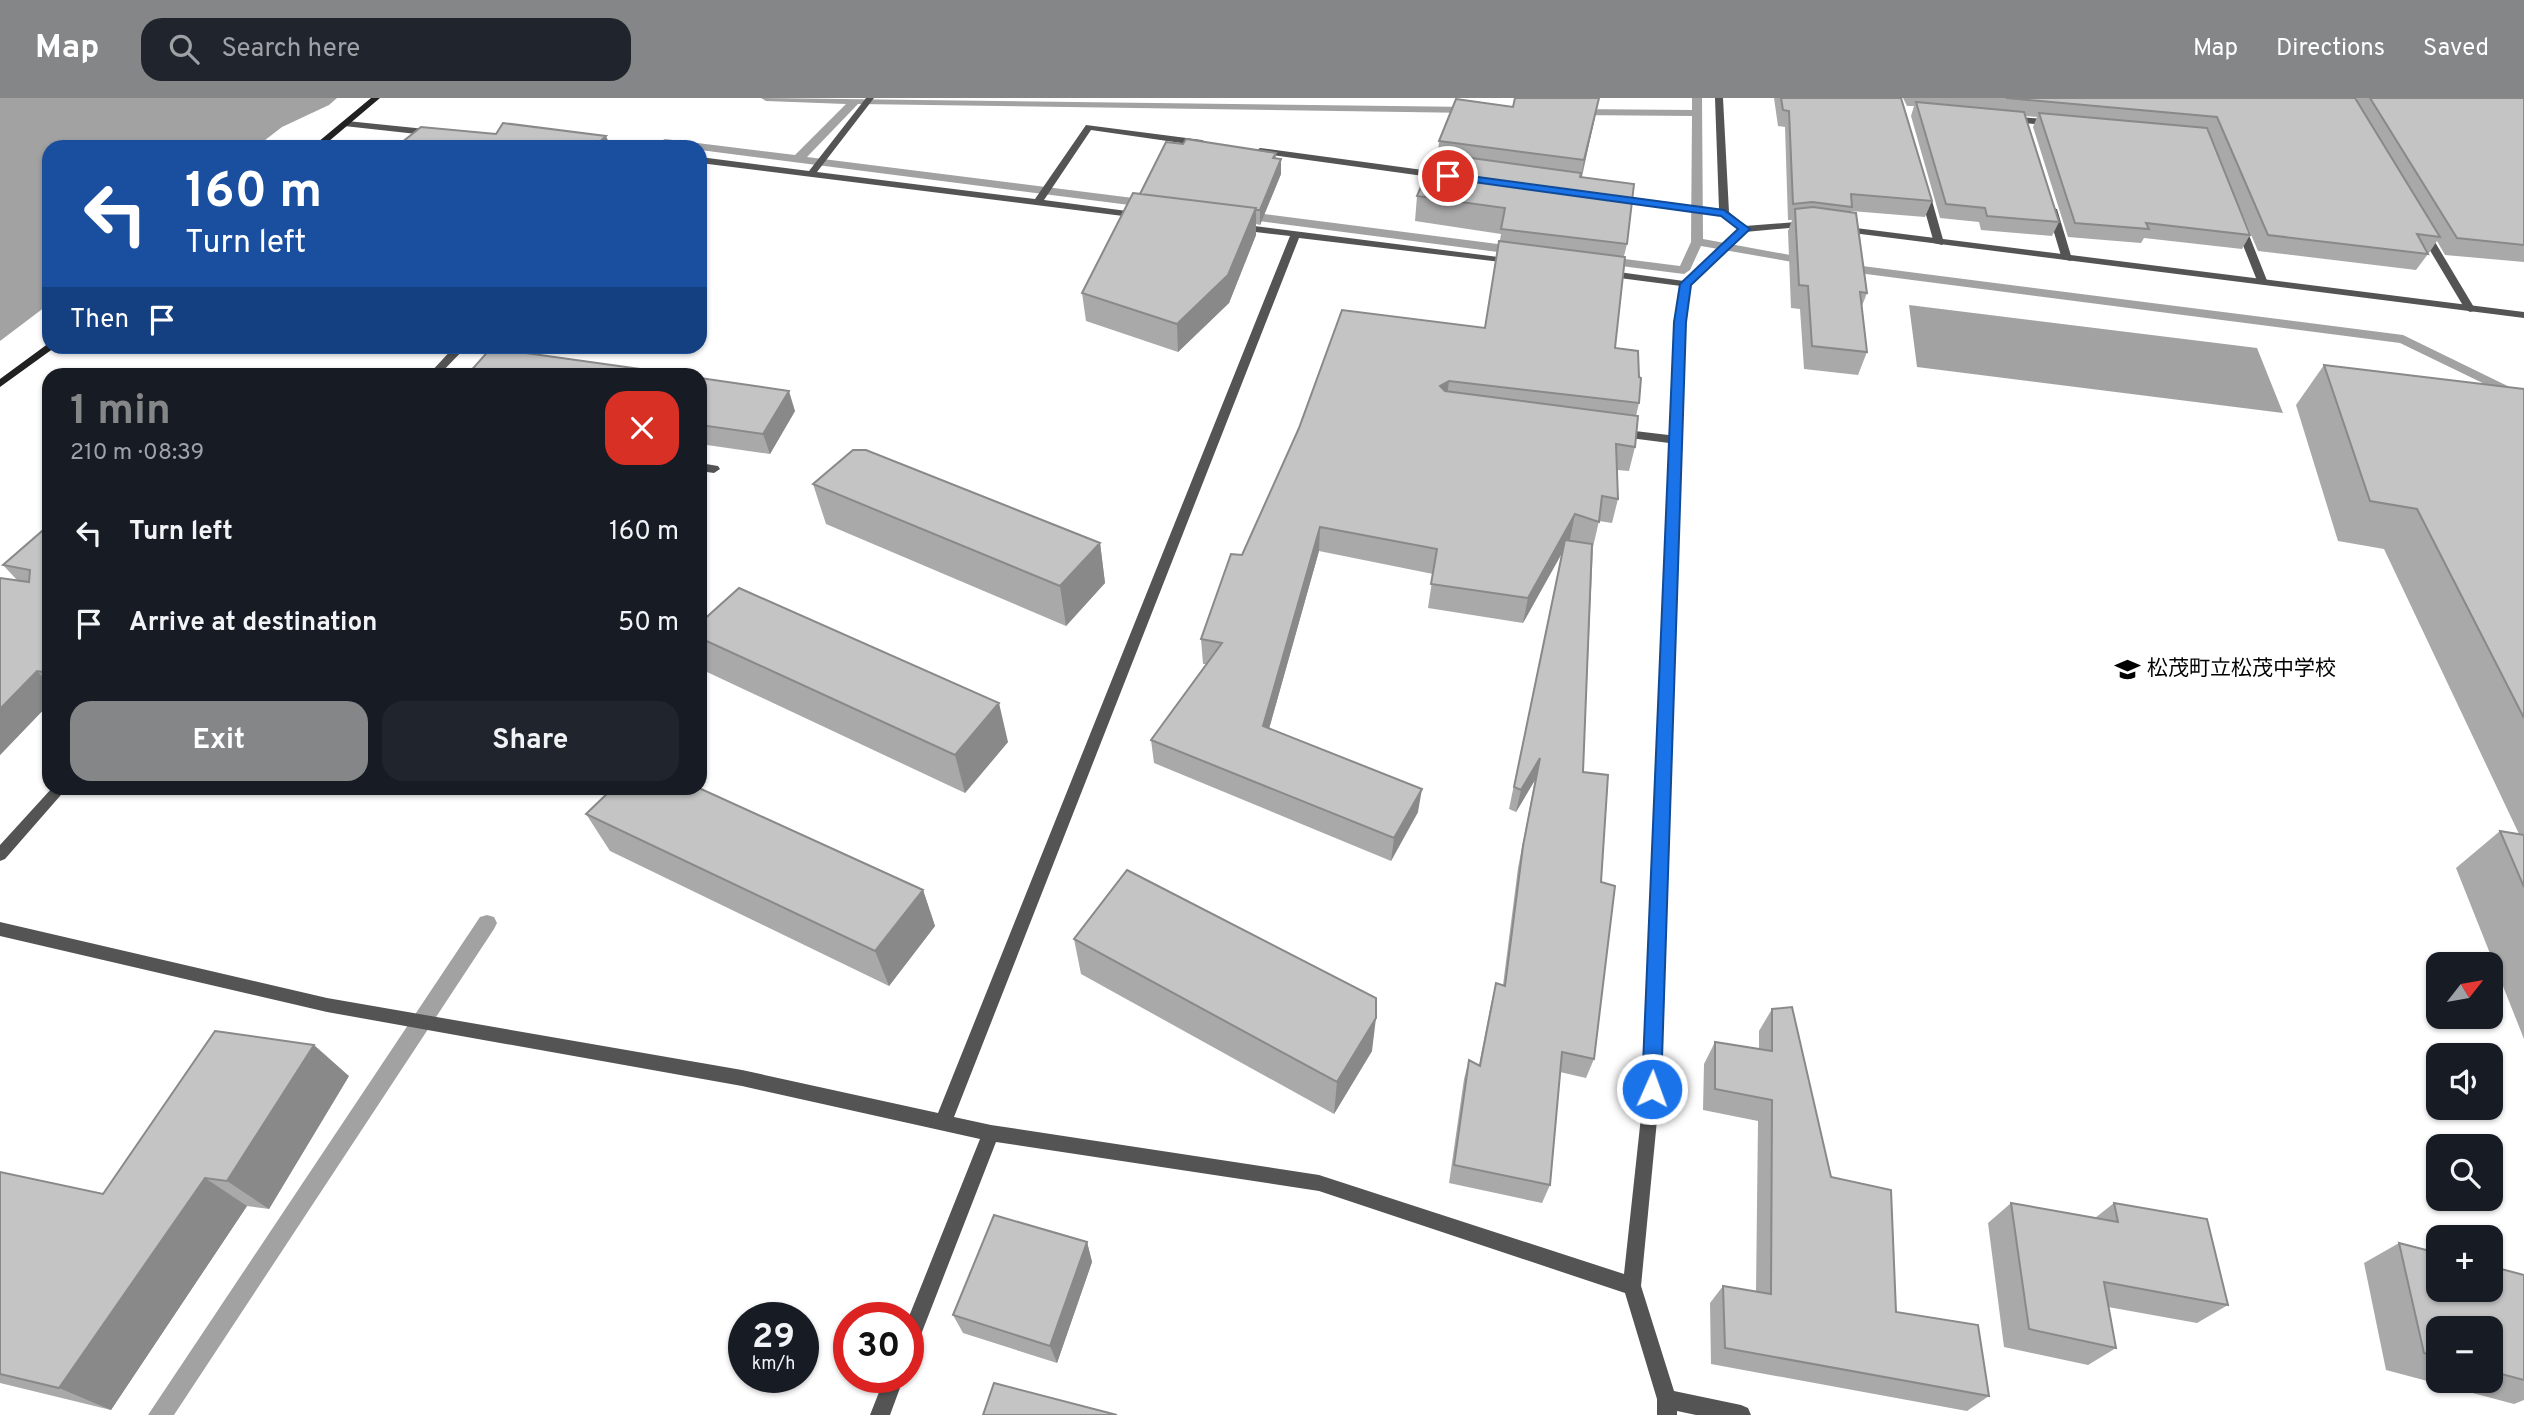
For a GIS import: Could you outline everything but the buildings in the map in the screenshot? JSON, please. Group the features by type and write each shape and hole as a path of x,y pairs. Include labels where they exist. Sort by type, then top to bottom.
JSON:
{"main road":[{"path":"326,140 376,98"},
{"path":"0,384 42,352"}],"street":[{"path":"811,174 870,98"},
{"path":"1719,98 1724,213"},
{"path":"1997,118 2063,124"},
{"path":"2024,121 2028,133"},
{"path":"348,124 443,134"},
{"path":"1038,202 1089,127 1213,144"},
{"path":"1254,150 1461,178"},
{"path":"707,161 1147,216"},
{"path":"1920,176 1939,243"},
{"path":"2048,196 2067,259"},
{"path":"1600,197 1724,213 1745,229"},
{"path":"2234,210 2263,283"},
{"path":"2415,218 2470,309"},
{"path":"1741,1415 1667,1407 1632,1286 1652,1089 1680,322 1686,284 1745,229 1806,224 1819,226"},
{"path":"1228,226 1524,263"},
{"path":"1833,228 2524,315"},
{"path":"943,1122 1296,234"},
{"path":"1591,271 1686,284"},
{"path":"440,368 454,354"},
{"path":"1609,431 1676,440"},
{"path":"707,468 715,469"},
{"path":"0,855 54,795"},
{"path":"0,929 327,1005 742,1078 991,1133 1320,1183 1632,1286"},
{"path":"924,1303 991,1133"},
{"path":"880,1415 889,1393"}],"shaded area":[{"path":"0,98 337,98 329,105 282,127 265,140 42,140 42,309 0,341"},
{"path":"1909,305 2257,348 2283,413 1917,367"}],"waterway":[{"path":"766,98 855,101"},
{"path":"855,101 858,98"},
{"path":"1697,98 1697,113"},
{"path":"798,159 855,101"},
{"path":"855,101 1473,110"},
{"path":"1575,112 1697,113"},
{"path":"1697,113 1697,242"},
{"path":"707,147 798,159"},
{"path":"798,159 1153,204"},
{"path":"1240,215 1521,251"},
{"path":"1601,260 1684,270 1697,242"},
{"path":"1697,242 1812,263"},
{"path":"1839,267 2403,339 2524,399"},
{"path":"160,1415 487,923"}],"place":[{"name":"松茂町立松茂中学校","path":"2127,669"}],"route":[{"path":"1448,176 1724,213 1745,229 1686,284 1680,322 1652,1089"}]}
